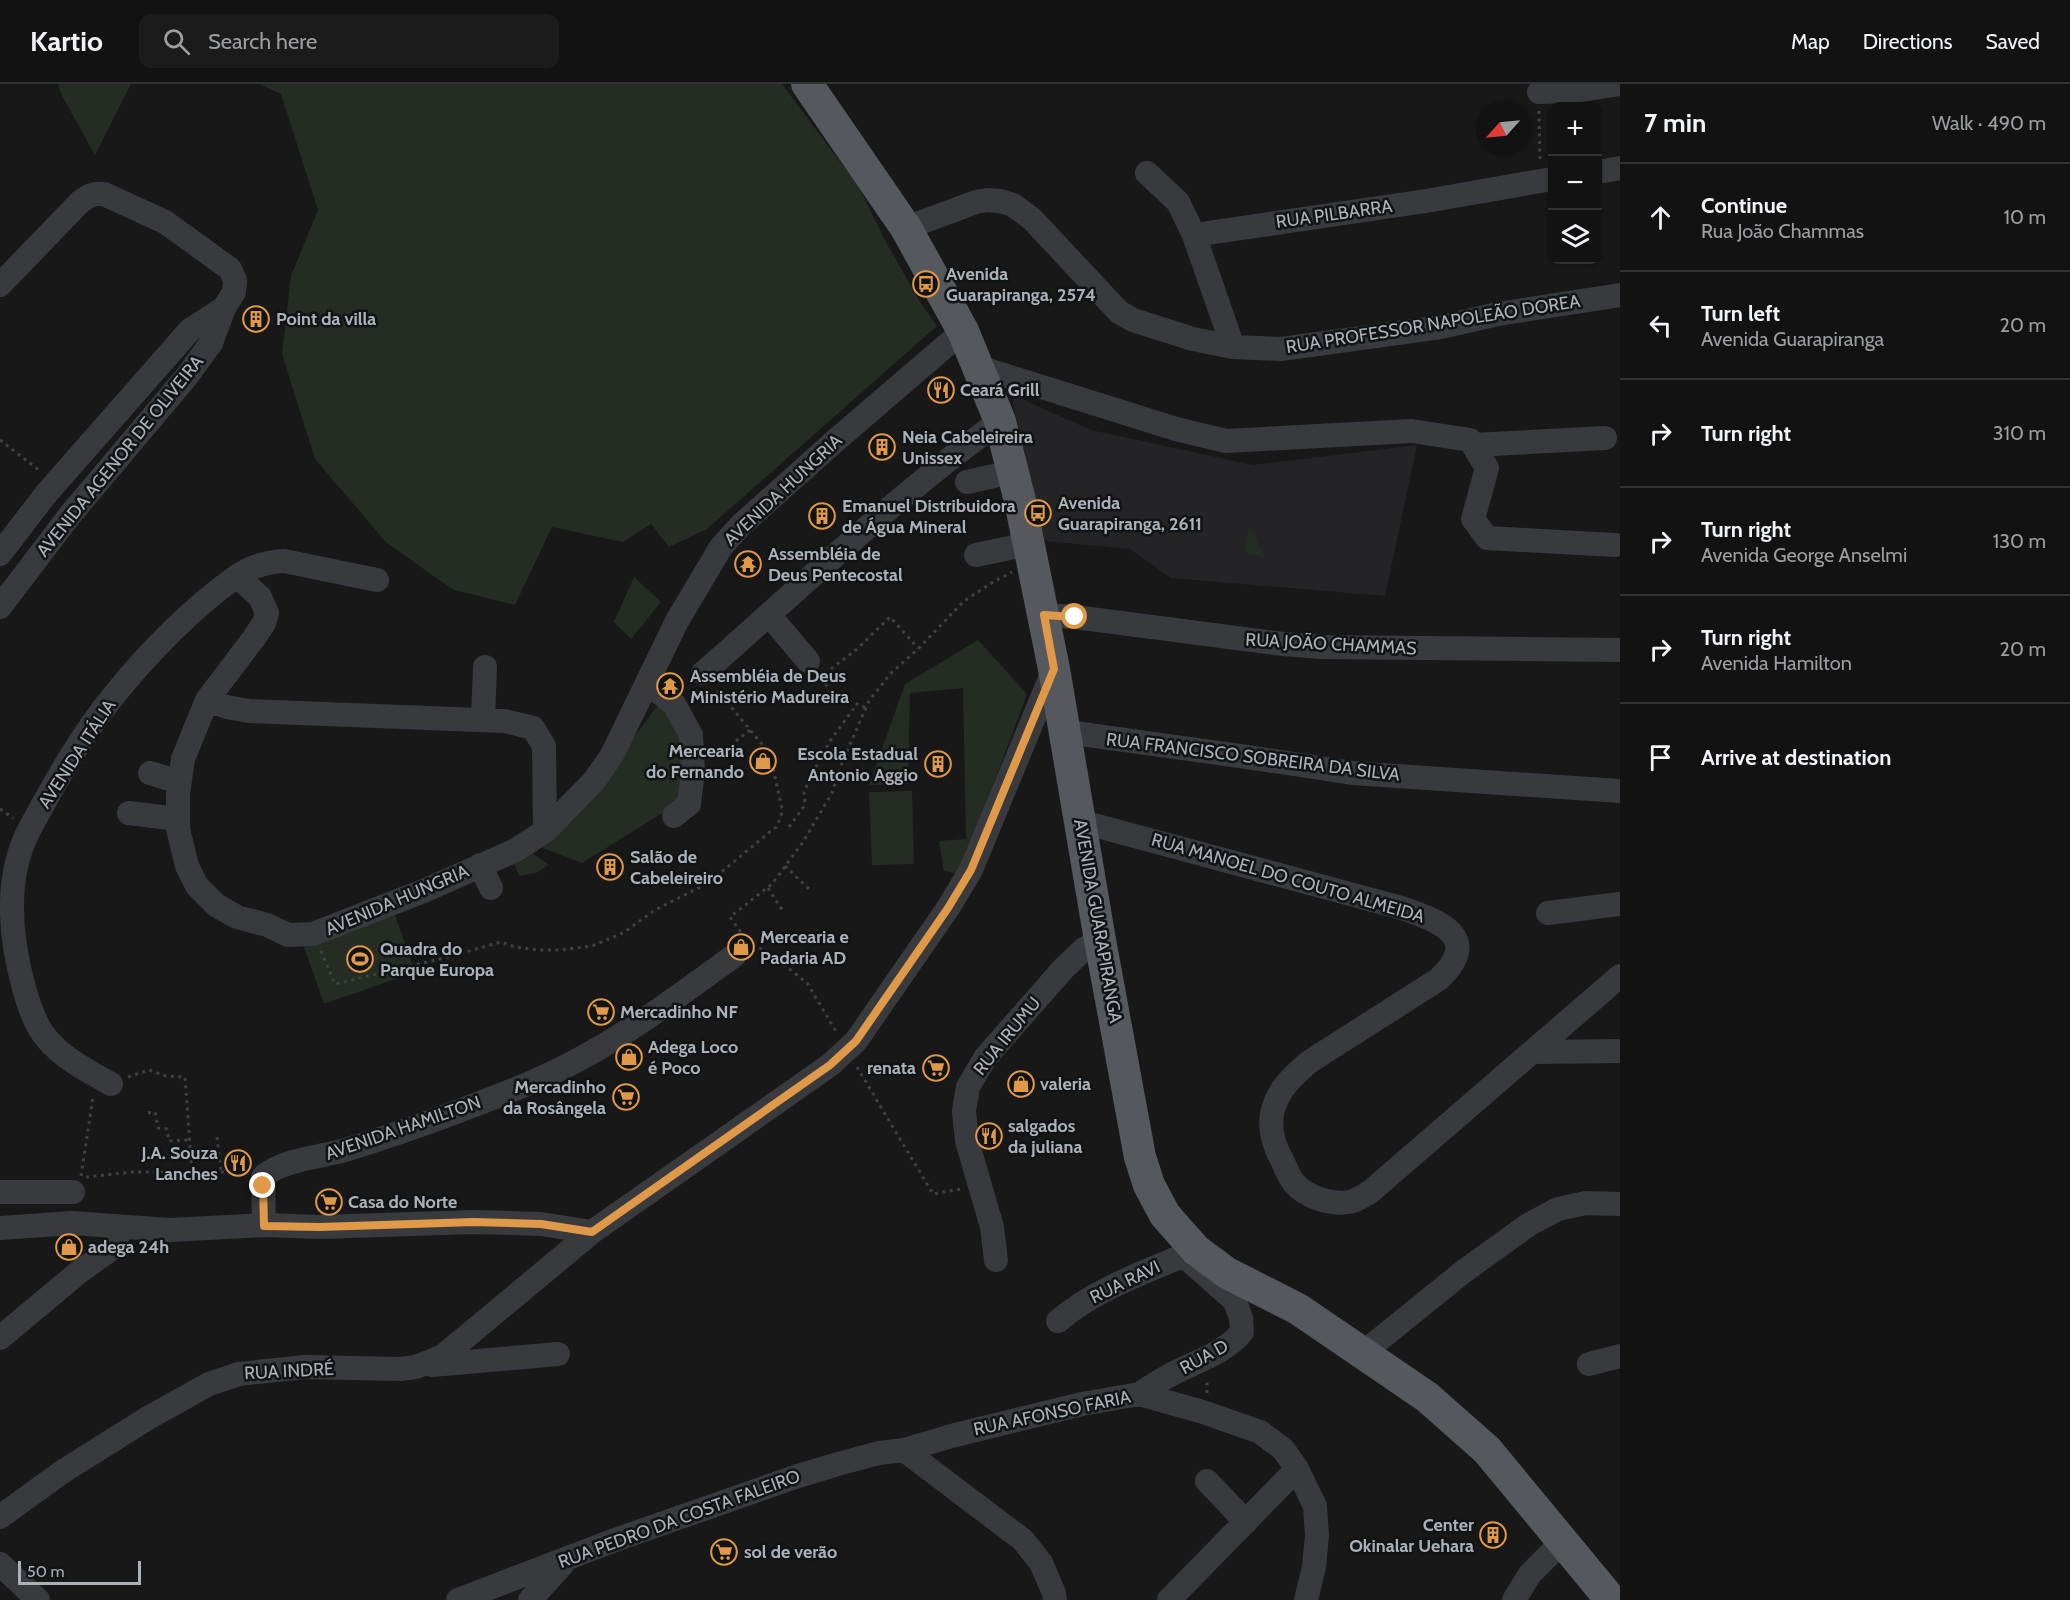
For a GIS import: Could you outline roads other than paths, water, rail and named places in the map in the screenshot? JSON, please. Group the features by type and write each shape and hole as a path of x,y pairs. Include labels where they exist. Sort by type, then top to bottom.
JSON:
{"main road":[{"name":"AVENIDA GUARAPIRANGA","path":"807,84 906,228 963,331 1000,421 1044,615 1066,732 1100,940 1140,1157 1149,1185 1189,1253 1298,1309 1364,1352 1427,1397 1487,1450 1611,1600"}],"street":[{"path":"1619,84 1575,91 1543,92 1555,101 1570,104 1620,99"},
{"path":"1602,171 1620,168"},
{"path":"1147,173 1178,202 1194,235 1233,347"},
{"name":"RUA PILBARRA","path":"1194,235 1426,201 1547,180"},
{"path":"0,285 80,202 96,194 104,194 165,222 230,268 235,280 234,292 224,308"},
{"name":"RUA PROFESSOR NAPOLEÃO DOREA","path":"906,228 976,202 987,200 1013,205 1032,219 1119,312 1160,330 1233,347 1281,349 1325,344 1441,327 1498,314 1620,296"},
{"name":"AVENIDA AGENOR DE OLIVEIRA","path":"0,554 55,483 190,330 224,308"},
{"name":"AVENIDA AGENOR DE OLIVEIRA","path":"0,607 70,514 187,376 211,343 224,308"},
{"name":"AVENIDA HUNGRIA","path":"237,576 260,597 267,613 264,623 254,638 207,700 183,759 179,782 178,829 187,866 197,886 216,905 237,917 267,925 288,935 313,934 426,890 516,850 545,831 594,781 612,755 676,621 721,548 741,525 963,331"},
{"path":"978,367 1176,429 1226,441 1412,431 1470,440 1487,468 1473,519 1487,538 1615,545"},
{"path":"703,674 915,486 946,460 1000,421"},
{"path":"1474,446 1605,438"},
{"path":"967,482 1012,472"},
{"path":"976,555 1031,553"},
{"name":"AVENIDA ITÁLIA","path":"103,1080 82,1069 46,1038 30,1009 15,956 12,907 15,870 23,843 44,804 77,749 114,695 193,613 237,576 262,564 284,561 377,580"},
{"path":"769,615 814,673"},
{"name":"RUA JOÃO CHAMMAS","path":"1044,615 1322,647 1620,650"},
{"path":"483,720 485,667"},
{"path":"408,1368 443,1356 592,1232 847,1051 948,908 971,870 1054,669"},
{"path":"647,683 674,704 691,735 693,770 689,804 674,816"},
{"path":"207,700 249,711 483,720 521,724 532,729 544,746 545,831"},
{"name":"RUA FRANCISCO SOBREIRA DA SILVA","path":"1066,732 1353,773 1620,791"},
{"path":"150,773 179,782"},
{"path":"129,813 178,819"},
{"name":"RUA MANOEL DO COUTO ALMEIDA","path":"1079,821 1402,908 1431,918 1445,926 1456,940 1458,952 1451,967 1439,979 1309,1062 1290,1079 1279,1096 1272,1113 1271,1132 1278,1154 1294,1183 1311,1196 1330,1202 1350,1202 1370,1192 1620,976"},
{"path":"480,865 491,888"},
{"path":"1548,914 1620,904"},
{"name":"RUA IRUMU","path":"996,1260 992,1227 967,1141 963,1112 968,1087 974,1073 985,1058 1063,969 1084,950 1100,940"},
{"name":"AVENIDA HAMILTON","path":"264,1226 263,1177 268,1172 281,1166 344,1150 450,1115 563,1068 633,1029 745,949"},
{"path":"1533,1052 1620,1052"},
{"path":"0,1192 77,1185"},
{"path":"1364,1352 1463,1272 1528,1226 1558,1209 1586,1203 1620,1204"},
{"path":"0,1228 72,1223 105,1235 264,1226 320,1227 474,1222 541,1224 592,1232"},
{"path":"0,1338 79,1272 105,1235"},
{"name":"RUA RAVI","path":"1058,1321 1081,1304 1111,1287 1189,1253"},
{"name":"RUA D","path":"1139,1394 1170,1375 1209,1356 1236,1339 1242,1332 1235,1301 1189,1253"},
{"name":"RUA INDRÉ","path":"0,1517 92,1454 187,1396 209,1384 238,1374 305,1367 408,1368 558,1354"},
{"path":"1589,1364 1620,1356"},
{"name":"RUA AFONSO FARIA","path":"904,1450 1070,1407 1139,1394 1203,1412 1260,1432 1283,1449 1297,1469 1315,1506 1317,1536 1314,1567 1306,1600"},
{"path":"904,1450 1023,1540 1041,1563 1055,1600"},
{"name":"RUA PEDRO DA COSTA FALEIRO","path":"458,1600 568,1560 615,1540 795,1477 859,1458 904,1450"},
{"path":"1168,1600 1297,1469"},
{"path":"1206,1481 1245,1522"},
{"path":"1514,1600 1530,1574 1562,1542"},
{"path":"530,1600 568,1560"},
{"path":"0,1564 39,1600"}],"place":[{"name":"Avenida Guarapiranga, 2574","path":"926,284"},
{"name":"Point da villa","path":"256,319"},
{"name":"Ceará Grill","path":"941,390"},
{"name":"Neia Cabeleireira Unissex","path":"882,447"},
{"name":"Avenida Guarapiranga, 2611","path":"1038,513"},
{"name":"Emanuel Distribuidora de Água Mineral","path":"822,516"},
{"name":"Assembléia de Deus Pentecostal","path":"748,564"},
{"name":"Assembléia de Deus Ministério Madureira","path":"670,686"},
{"name":"Mercearia do Fernando","path":"763,761"},
{"name":"Escola Estadual Antonio Aggio","path":"938,764"},
{"name":"Salão de Cabeleireiro","path":"610,867"},
{"name":"Mercearia e Padaria AD","path":"741,947"},
{"name":"Quadra do Parque Europa","path":"360,959"},
{"name":"Mercadinho NF","path":"601,1012"},
{"name":"Adega Loco é Poco","path":"629,1057"},
{"name":"renata","path":"936,1068"},
{"name":"valeria","path":"1021,1084"},
{"name":"Mercadinho da Rosângela","path":"626,1097"},
{"name":"salgados da juliana","path":"989,1136"},
{"name":"J.A. Souza Lanches","path":"238,1163"},
{"name":"Casa do Norte","path":"329,1202"},
{"name":"adega 24h","path":"69,1247"},
{"name":"Center Okinalar Uehara","path":"1493,1535"},
{"name":"sol de verão","path":"724,1552"}]}
